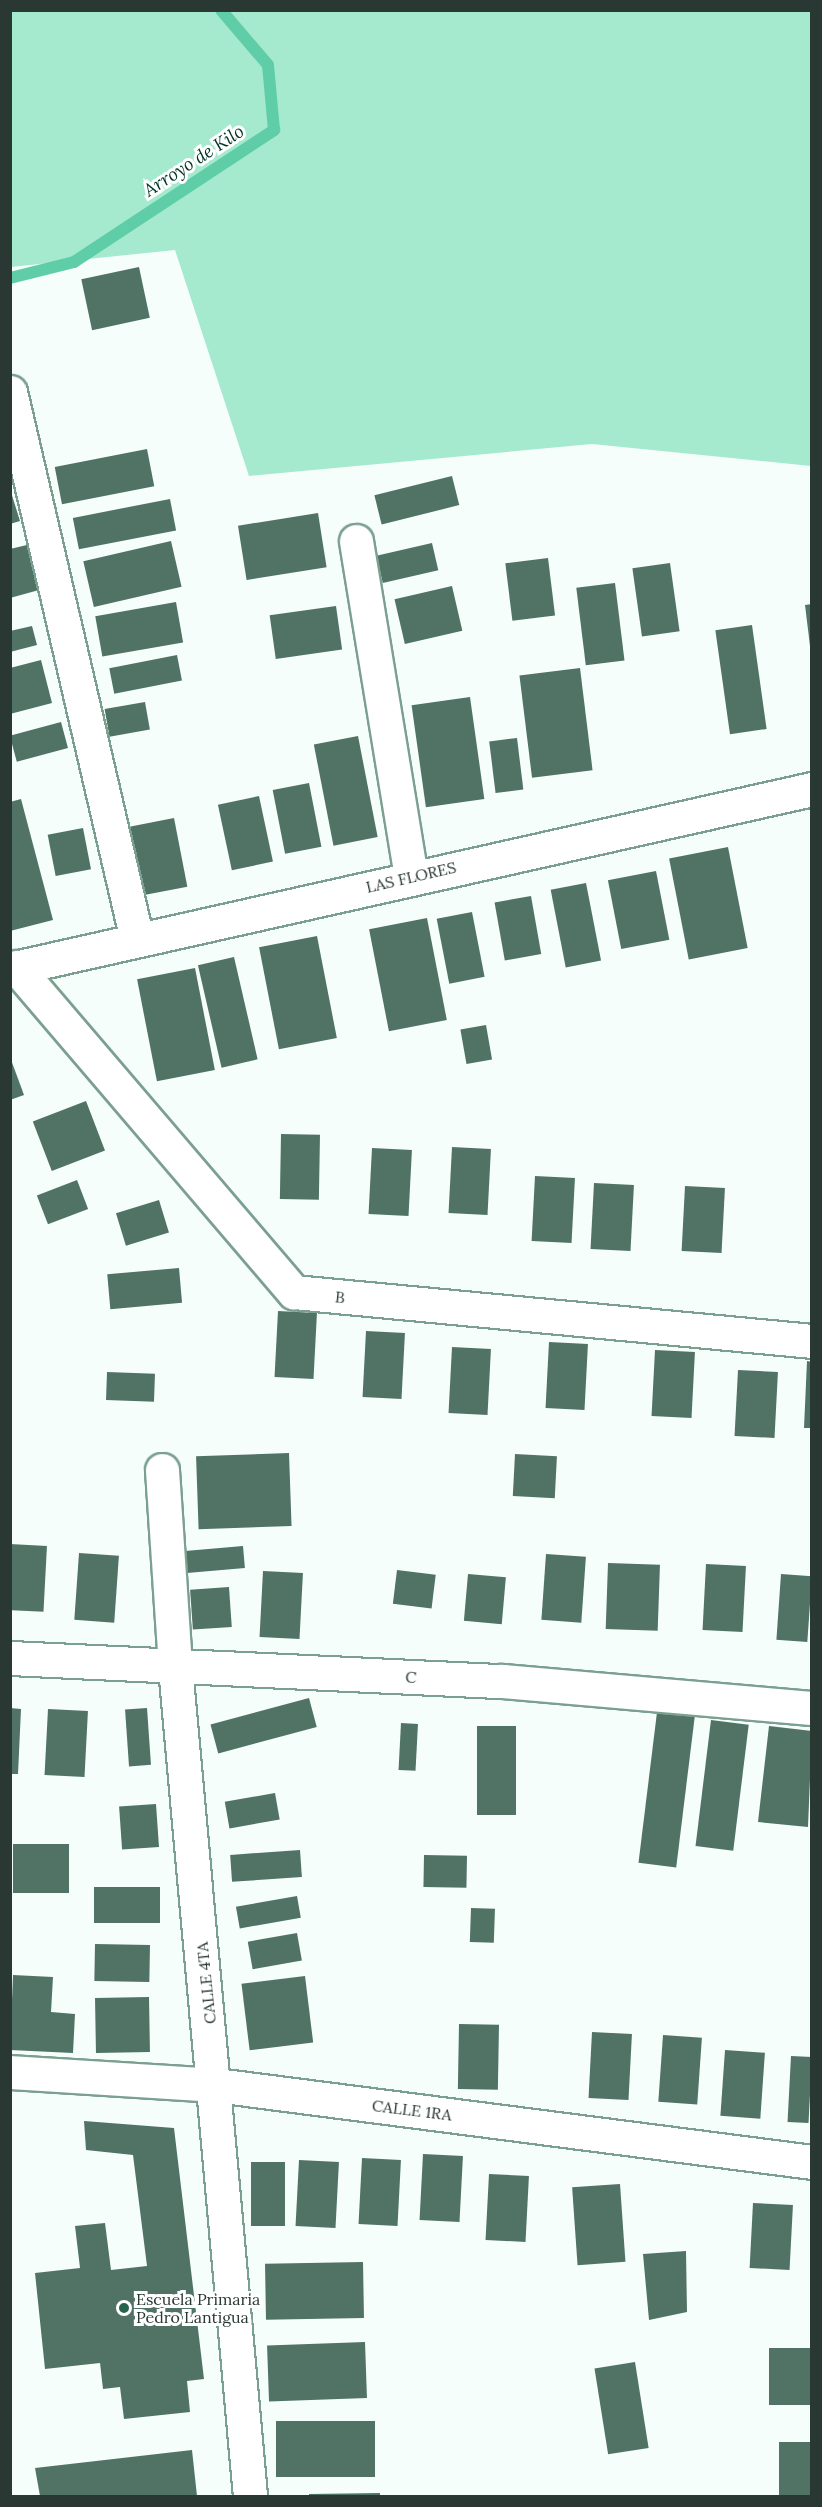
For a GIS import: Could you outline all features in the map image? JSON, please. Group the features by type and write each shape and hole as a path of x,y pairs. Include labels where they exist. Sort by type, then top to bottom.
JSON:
{"street":[{"path":"10,392 137,940"},
{"path":"356,542 411,877"},
{"name":"LAS FLORES","path":"13,968 812,789"},
{"name":"B","path":"13,968 294,1292 812,1341"},
{"name":"CALLE 4TA","path":"162,1470 175,1667 216,2085 250,2496"},
{"name":"C","path":"10,1658 502,1681 812,1708"},
{"name":"CALLE 1RA","path":"10,2072 216,2085 812,2162"}],"green space":[{"path":"10,11 811,11 811,466 592,444 249,476 175,250 11,267"}],"building":[{"path":"139,267 150,318 92,330 81,279"},
{"path":"147,449 154,486 62,504 55,467"},
{"path":"452,476 459,505 382,524 374,495"},
{"path":"10,489 20,521 10,524"},
{"path":"170,499 176,530 79,549 73,518"},
{"path":"318,513 327,567 247,580 238,526"},
{"path":"171,541 182,587 94,607 83,561"},
{"path":"432,543 438,570 383,583 376,556"},
{"path":"27,545 39,590 10,598 10,549"},
{"path":"548,558 555,616 512,621 505,563"},
{"path":"670,563 680,631 642,637 632,568"},
{"path":"615,583 625,660 586,665 576,588"},
{"path":"452,586 462,631 405,644 395,599"},
{"path":"176,602 183,642 102,657 95,616"},
{"path":"812,604 812,646 810,646 805,605"},
{"path":"336,606 342,650 276,659 270,615"},
{"path":"752,625 767,729 730,734 715,630"},
{"path":"32,626 37,645 10,652 10,631"},
{"path":"177,655 182,681 114,694 109,668"},
{"path":"41,660 52,703 10,714 10,668"},
{"path":"580,668 593,770 532,778 519,675"},
{"path":"470,697 484,799 426,807 412,705"},
{"path":"145,702 150,730 109,737 105,709"},
{"path":"61,722 68,748 17,762 10,736"},
{"path":"358,736 378,837 333,846 314,745"},
{"path":"517,738 523,790 496,793 489,741"},
{"path":"309,783 321,847 285,854 273,790"},
{"path":"259,796 273,862 232,870 218,805"},
{"path":"21,799 53,920 10,931 10,802"},
{"path":"174,818 187,887 140,896 127,827"},
{"path":"83,828 91,869 56,876 48,835"},
{"path":"728,847 748,948 689,960 669,858"},
{"path":"656,871 669,940 621,949 608,880"},
{"path":"586,883 601,961 566,967 551,890"},
{"path":"531,896 541,954 505,961 495,902"},
{"path":"472,912 485,977 449,984 437,919"},
{"path":"427,918 447,1020 389,1031 369,929"},
{"path":"317,936 337,1038 279,1049 259,947"},
{"path":"234,957 258,1059 222,1068 198,965"},
{"path":"195,968 215,1070 157,1081 137,979"},
{"path":"486,1025 492,1059 466,1064 460,1030"},
{"path":"10,1057 24,1095 10,1100"},
{"path":"86,1101 105,1150 52,1171 33,1121"},
{"path":"281,1134 320,1135 319,1200 280,1199"},
{"path":"452,1147 491,1149 487,1215 449,1213"},
{"path":"372,1148 412,1150 408,1216 369,1214"},
{"path":"535,1176 575,1178 572,1243 532,1241"},
{"path":"77,1180 88,1209 48,1224 37,1195"},
{"path":"594,1183 634,1185 630,1251 591,1249"},
{"path":"685,1186 725,1188 722,1253 682,1251"},
{"path":"159,1200 169,1233 126,1246 116,1213"},
{"path":"179,1268 182,1303 110,1309 107,1274"},
{"path":"278,1311 317,1313 313,1379 275,1377"},
{"path":"366,1331 405,1333 401,1399 363,1397"},
{"path":"549,1342 588,1344 584,1410 546,1408"},
{"path":"452,1347 491,1349 487,1415 449,1413"},
{"path":"655,1350 695,1352 691,1418 652,1416"},
{"path":"807,1361 812,1362 812,1428 804,1428"},
{"path":"738,1370 778,1372 774,1438 735,1436"},
{"path":"107,1372 155,1374 154,1402 106,1400"},
{"path":"289,1453 292,1526 199,1529 196,1456"},
{"path":"515,1454 557,1456 555,1498 513,1496"},
{"path":"10,1544 47,1546 43,1612 10,1610"},
{"path":"243,1546 245,1568 184,1573 182,1551"},
{"path":"79,1553 119,1556 114,1623 74,1620"},
{"path":"546,1554 586,1557 581,1623 541,1620"},
{"path":"608,1563 660,1565 658,1631 606,1629"},
{"path":"706,1564 746,1566 742,1632 703,1630"},
{"path":"397,1570 436,1575 432,1608 393,1604"},
{"path":"263,1571 303,1573 299,1639 260,1637"},
{"path":"468,1574 506,1577 502,1624 464,1621"},
{"path":"781,1574 812,1576 807,1642 776,1640"},
{"path":"229,1587 232,1627 193,1630 190,1590"},
{"path":"309,1698 317,1727 218,1753 210,1724"},
{"path":"658,1704 696,1709 676,1867 639,1863"},
{"path":"10,1708 21,1709 18,1774 10,1774"},
{"path":"147,1708 151,1765 129,1766 125,1710"},
{"path":"48,1709 88,1711 84,1777 45,1775"},
{"path":"711,1720 749,1725 733,1851 696,1846"},
{"path":"401,1723 418,1724 416,1771 399,1770"},
{"path":"477,1726 516,1726 516,1815 477,1815"},
{"path":"769,1726 812,1731 808,1827 758,1822"},
{"path":"275,1793 280,1820 229,1828 225,1802"},
{"path":"156,1804 159,1847 122,1849 119,1807"},
{"path":"13,1844 69,1844 69,1893 13,1893"},
{"path":"300,1850 302,1877 232,1882 230,1855"},
{"path":"424,1855 467,1856 466,1888 423,1887"},
{"path":"94,1887 160,1887 160,1923 94,1923"},
{"path":"297,1896 301,1918 240,1928 236,1907"},
{"path":"471,1908 495,1909 494,1943 470,1942"},
{"path":"297,1933 302,1961 253,1969 248,1942"},
{"path":"95,1944 150,1945 149,1982 94,1981"},
{"path":"13,1975 53,1977 51,2012 75,2014 73,2053 10,2050"},
{"path":"305,1976 313,2043 250,2050 241,1984"},
{"path":"149,1997 150,2052 96,2053 95,1998"},
{"path":"459,2024 499,2025 498,2090 458,2089"},
{"path":"592,2032 632,2034 628,2100 589,2098"},
{"path":"663,2035 702,2038 697,2105 658,2102"},
{"path":"725,2050 765,2053 760,2119 720,2116"},
{"path":"791,2056 812,2057 809,2123 788,2122"},
{"path":"84,2121 174,2128 204,2379 187,2381 190,2412 124,2419 120,2387 103,2389 100,2363 45,2369 35,2273 80,2268 75,2226 105,2223 111,2270 147,2266 133,2155 86,2150"},
{"path":"423,2154 463,2156 459,2222 420,2220"},
{"path":"362,2158 401,2160 397,2226 359,2224"},
{"path":"299,2160 339,2162 335,2228 296,2226"},
{"path":"251,2162 285,2162 285,2226 251,2226"},
{"path":"489,2174 529,2176 525,2242 486,2240"},
{"path":"620,2184 625,2262 578,2265 572,2187"},
{"path":"753,2203 793,2205 790,2270 750,2268"},
{"path":"686,2251 687,2312 649,2320 643,2254"},
{"path":"363,2262 364,2318 266,2320 265,2264"},
{"path":"365,2342 367,2398 269,2401 267,2345"},
{"path":"769,2348 812,2348 812,2405 769,2405"},
{"path":"635,2362 649,2448 608,2454 595,2368"},
{"path":"276,2421 375,2421 375,2477 276,2477"},
{"path":"779,2442 812,2442 812,2496 779,2496"},
{"path":"192,2450 197,2496 40,2496 35,2468"},
{"path":"380,2493 380,2496 309,2496 309,2494"}],"waterway":[{"name":"Arroyo de Kilo","path":"10,278 74,262 274,130 268,65 221,10"}],"place":[{"name":"Escuela Primaria Pedro Lantigua","path":"124,2308"}]}
